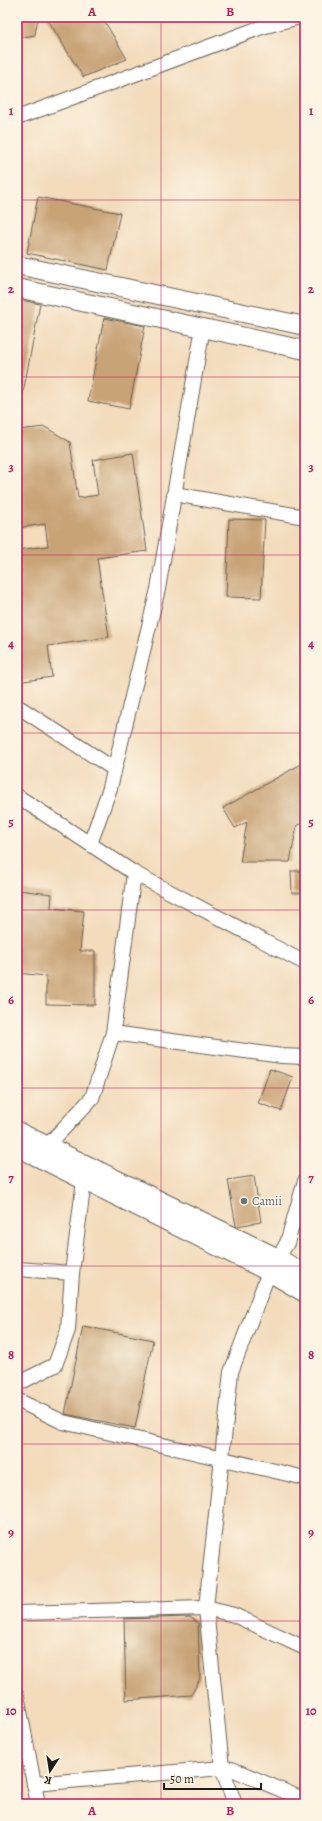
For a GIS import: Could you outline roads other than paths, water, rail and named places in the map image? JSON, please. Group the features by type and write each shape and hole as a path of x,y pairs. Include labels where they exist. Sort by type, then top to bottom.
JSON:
{"street":[{"path":"17,118 262,22 299,17"},
{"path":"17,265 305,326"},
{"path":"17,288 305,350"},
{"path":"90,844 110,788 158,589 203,327"},
{"path":"174,494 305,517"},
{"path":"17,706 114,769"},
{"path":"17,796 134,873 305,963"},
{"path":"47,1146 92,1098 113,1033 134,873"},
{"path":"113,1033 282,1056 305,1057"},
{"path":"17,1131 274,1265 305,1293"},
{"path":"17,1147 84,1181 274,1265 305,1274"},
{"path":"17,1384 55,1365 68,1330 72,1273 84,1181"},
{"path":"235,1804 222,1768 206,1608 221,1457 231,1372 274,1265 287,1243 305,1181"},
{"path":"17,1269 72,1273"},
{"path":"17,1400 63,1422 221,1457 305,1478"},
{"path":"17,1613 206,1608 234,1615 305,1648"},
{"path":"17,1696 38,1804"},
{"path":"34,1784 222,1768 232,1769 305,1800"}],"place":[{"name":"Camii","path":"244,1201"}]}
